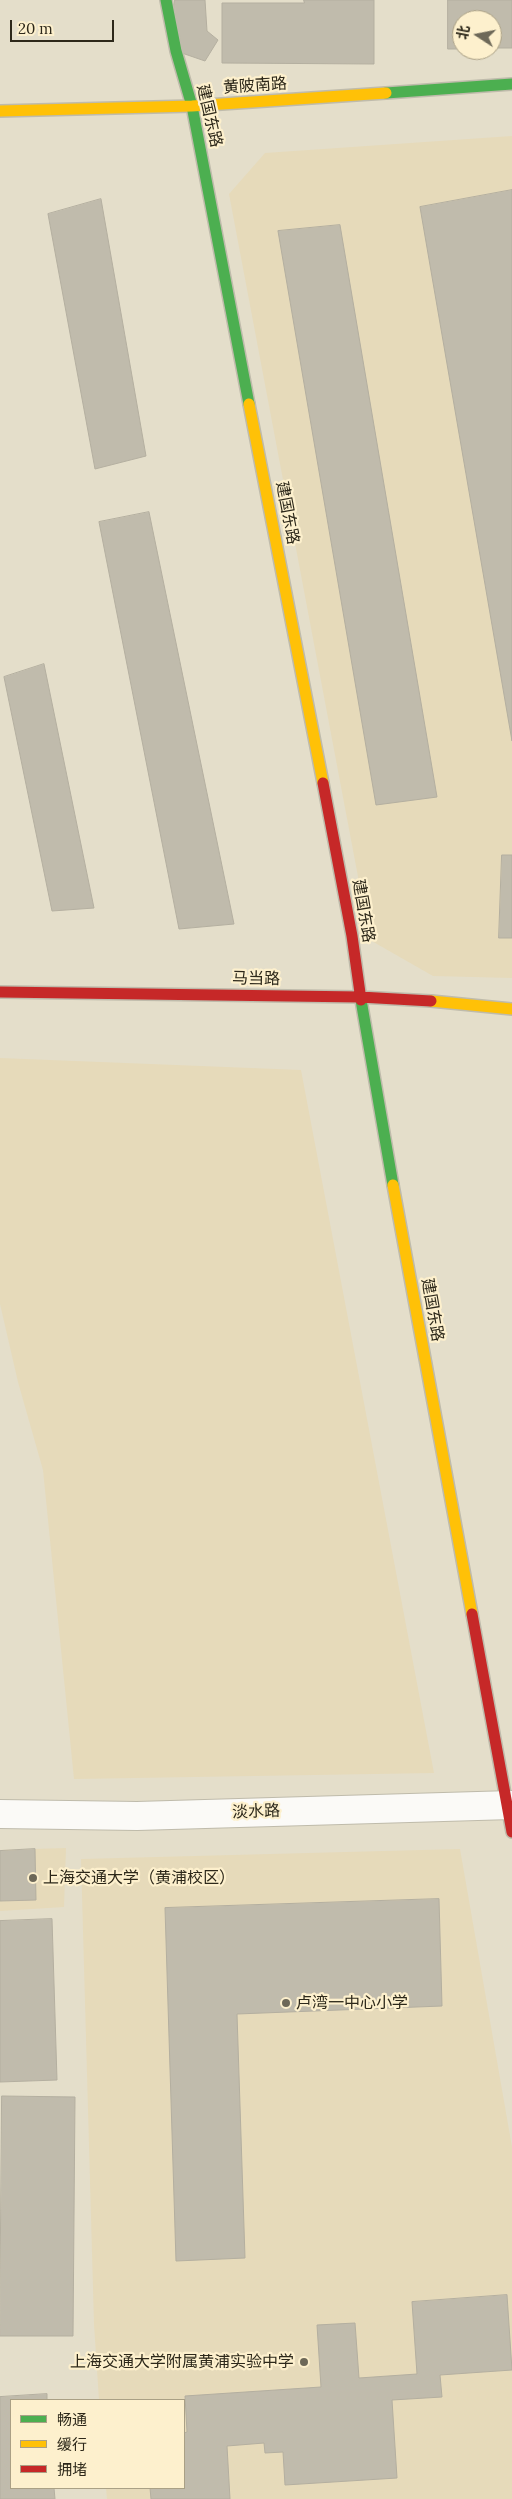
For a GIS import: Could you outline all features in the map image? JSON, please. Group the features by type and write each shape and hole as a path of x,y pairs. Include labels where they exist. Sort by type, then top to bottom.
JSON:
{"street":[{"name":"建国东路","path":"166,0 176,52 192,106 352,936 370,1061 510,1805 512,1832"},
{"name":"黄陂南路","path":"0,111 192,106 512,84"},
{"name":"马当路","path":"0,992 360,997 423,1000 512,1009"},
{"name":"淡水路","path":"0,1814 137,1816 510,1805"}],"shaded area":[{"path":"512,136 512,978 433,976 370,940 229,194 265,153"},
{"path":"0,1058 301,1070 434,1773 74,1779 43,1470 18,1382 0,1304"},
{"name":"上海交通大学（黄浦校区）","path":"66,1848 64,1907 0,1911 0,1850"},
{"name":"卢湾一中心小学","path":"460,1849 512,2147 512,2499 107,2499 106,2489 185,2489 185,2399 99,2399 94,2324 81,1859"}],"building":[{"path":"175,0 205,0 207,31 218,40 205,61 176,51"},
{"path":"304,0 374,0 374,64 222,63 222,3 304,3"},
{"path":"448,0 512,0 512,48 502,48 502,10 452,10 452,49 448,49"},
{"path":"512,190 512,741 420,207"},
{"path":"101,199 146,456 95,469 48,214"},
{"path":"340,225 437,797 376,805 278,231"},
{"path":"149,512 234,924 179,929 99,522"},
{"path":"44,664 94,908 52,911 4,677"},
{"path":"502,855 512,855 512,938 499,938"},
{"path":"35,1849 36,1900 0,1901 0,1851"},
{"path":"439,1899 442,2006 237,2014 245,2258 176,2261 165,1908"},
{"path":"52,1919 57,2080 0,2082 0,1921"},
{"path":"2,2096 75,2097 73,2336 0,2336"},
{"path":"507,2295 512,2370 440,2375 442,2397 392,2400 397,2478 285,2485 283,2452 265,2453 264,2443 227,2446 230,2499 151,2499 150,2489 185,2489 185,2433 187,2432 185,2396 321,2387 317,2325 355,2323 359,2378 417,2374 412,2302"},
{"path":"47,2394 47,2399 10,2399 10,2489 54,2489 55,2499 0,2499 0,2397"}],"traffic: fast":[{"path":"166,0 176,51 192,106 249,404"},
{"path":"386,93 512,84"},
{"path":"361,1000 393,1185"}],"traffic: slow":[{"path":"0,111 192,106 386,93"},
{"path":"249,404 323,783"},
{"path":"431,1001 512,1009"},
{"path":"393,1185 472,1614"}],"traffic: jam":[{"path":"323,783 352,936 361,1000"},
{"path":"0,992 360,997 431,1001"},
{"path":"472,1614 512,1832"}],"place":[{"name":"上海交通大学（黄浦校区）","path":"33,1878"},
{"name":"卢湾一中心小学","path":"286,2003"},
{"name":"上海交通大学附属黄浦实验中学","path":"304,2362"}]}
